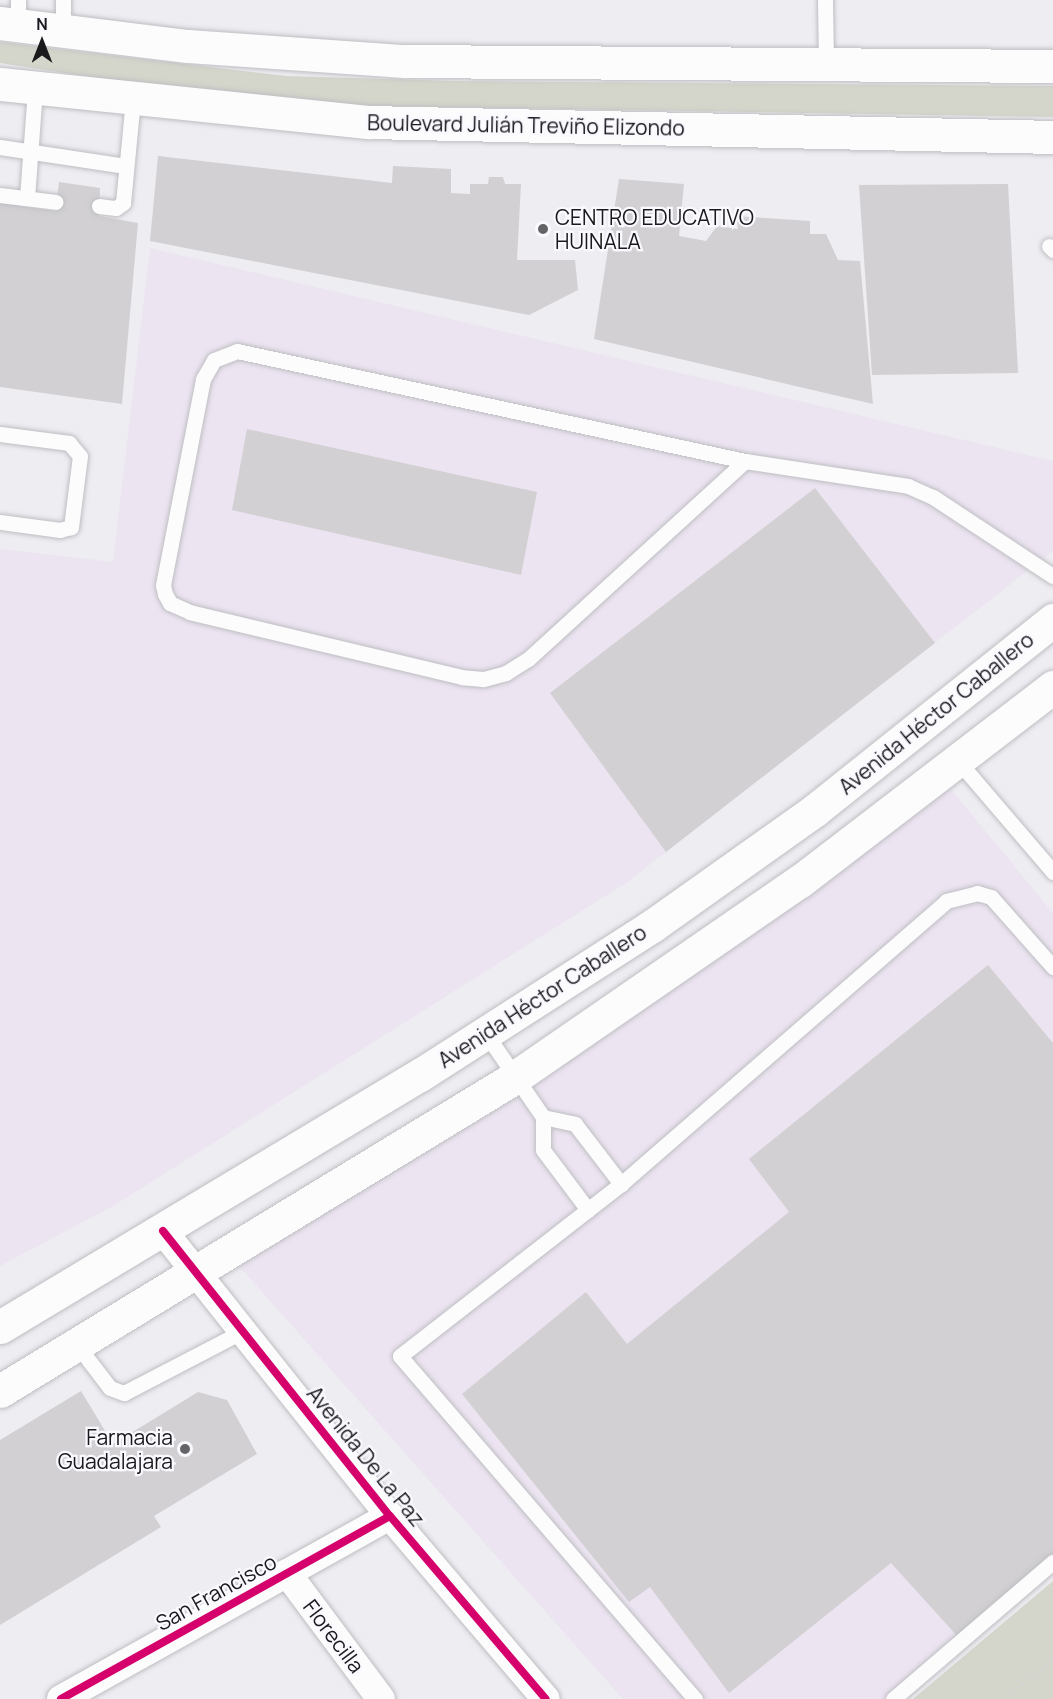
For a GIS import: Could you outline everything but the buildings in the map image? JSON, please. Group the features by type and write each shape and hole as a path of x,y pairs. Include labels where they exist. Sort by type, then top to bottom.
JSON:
{"main road":[{"path":"12,16 63,15 188,46 404,61 1053,66"},
{"name":"Boulevard Julián Treviño Elizondo","path":"0,84 368,122 1053,136"},
{"name":"Avenida Héctor Caballero","path":"0,1327 486,1034 652,926 814,810 1053,620"},
{"path":"0,1391 198,1274 514,1078 800,881 959,762 1053,687"}],"street":[{"name":"Avenida De La Paz","path":"162,1231 390,1516 546,1699"},
{"name":"San Francisco","path":"61,1699 390,1516"},
{"name":"Florecilla","path":"287,1573 380,1699"}],"lane":[{"path":"825,0 826,64"},
{"path":"27,198 35,88"},
{"path":"99,206 122,206 134,99"},
{"path":"0,147 126,165"},
{"path":"0,195 56,202"},
{"path":"744,461 528,659 506,674 483,679 462,677 190,612 170,603 163,585 206,368 225,354 249,352 744,461 908,486 933,497 1053,576"},
{"path":"0,434 69,443 80,456 71,527 60,530 0,522"},
{"path":"959,762 1053,872"},
{"path":"694,1699 400,1356 621,1184 946,901 977,893 991,897 1053,967"},
{"path":"486,1034 514,1078 543,1117 543,1150 588,1210"},
{"path":"543,1117 575,1125 621,1184"},
{"path":"77,1346 110,1388 124,1393 243,1330"},
{"path":"893,1699 1053,1562"}],"path":[{"path":"1003,1699 1053,1660"}],"shaded area":[{"path":"0,42 286,76 455,81 1053,86 1053,117 317,105 136,84 0,63"},
{"path":"150,248 1053,461 1053,551 626,883 113,1206 0,1266 0,549 113,562"},
{"path":"944,781 1053,913 1053,1557 888,1699 623,1699 233,1259"},
{"path":"1053,1581 1053,1699 913,1699"}],"cycle path":[{"path":"163,1231 390,1516 546,1699"},
{"path":"61,1699 390,1516"}],"place":[{"name":"CENTRO EDUCATIVO HUINALA","path":"543,229"},
{"name":"Farmacia Guadalajara","path":"185,1449"}]}
